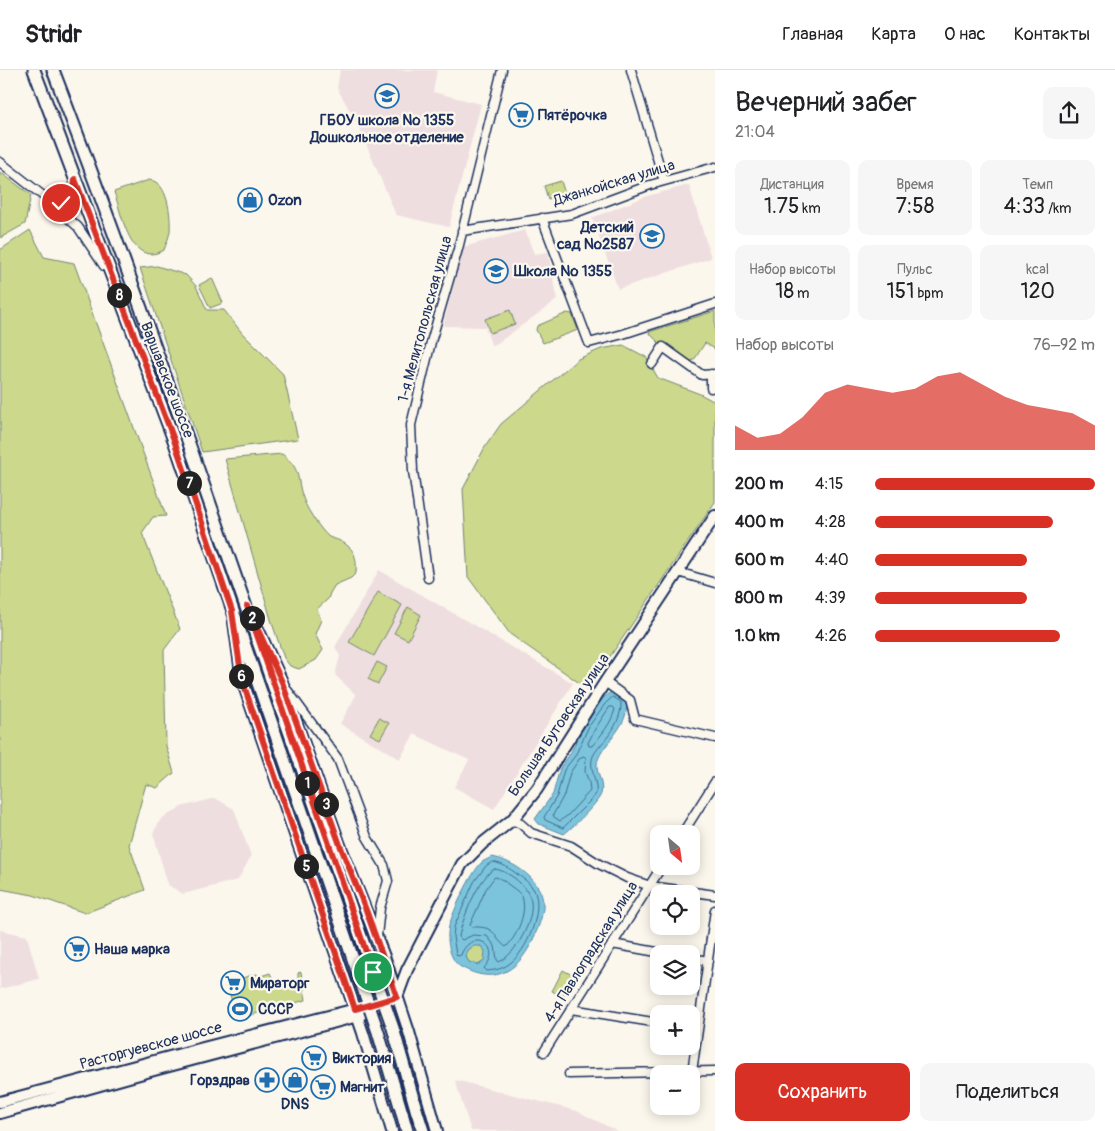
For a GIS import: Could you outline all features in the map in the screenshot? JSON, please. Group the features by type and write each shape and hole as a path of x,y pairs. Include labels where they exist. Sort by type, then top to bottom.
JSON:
{"main road":[{"name":"Варшавское шоссе","path":"34,70 174,440 378,1032 407,1131"},
{"name":"Варшавское шоссе","path":"53,70 111,223 247,606 392,1028 423,1131"},
{"name":"Большая Бутовская улица","path":"397,997 410,964 462,864 483,843 512,820 537,789 715,516"},
{"path":"247,606 282,682 340,845 385,959 409,1032 437,1131"},
{"path":"232,611 242,680 356,1013 392,1131"},
{"path":"385,959 395,970 401,971 410,964"},
{"path":"356,1013 397,997"},
{"name":"Расторгуевское шоссе","path":"0,1102 210,1046 356,1013"},
{"name":"Расторгуевское шоссе","path":"0,1113 356,1013"}],"street":[{"name":"1-я Мелитопольская улица","path":"428,578 414,471 411,425 502,70"},
{"path":"631,70 664,181"},
{"path":"0,162 42,194 78,227 112,278"},
{"name":"Джанкойская улица","path":"462,231 578,212 664,181 715,167"},
{"path":"42,194 61,203 66,202 74,192 75,179"},
{"path":"542,218 589,343 715,304"},
{"path":"652,364 663,347 702,375 713,374 711,388"},
{"path":"678,572 715,583"},
{"path":"282,682 338,760 367,837 384,864 388,881 380,908 377,938"},
{"path":"605,682 630,700 635,719 715,738"},
{"path":"688,825 715,782"},
{"path":"512,820 521,824 531,833 571,846 599,864 627,878 650,886"},
{"name":"4-я Павлоградская улица","path":"544,1052 650,886"},
{"path":"700,893 715,895"},
{"path":"699,1005 715,910"},
{"path":"612,944 650,951"},
{"path":"700,959 708,960"},
{"path":"571,1009 650,1022"},
{"path":"700,1072 715,1071"},
{"path":"569,1074 650,1073"}],"shaded area":[{"path":"340,70 437,70 433,92 481,104 449,227 396,215 358,125 337,88"},
{"name":"Детский сад №2587","path":"689,185 711,258 618,289 592,218 647,196"},
{"path":"525,230 534,254 548,252 557,300 492,347 485,327 443,326 463,247"},
{"path":"379,570 573,683 494,809 454,787 469,760 414,734 400,759 340,724 356,695 335,675 340,656 335,647"},
{"path":"215,798 234,809 251,856 238,880 183,894 168,885 153,833 161,819 181,807"},
{"path":"0,930 27,936 39,979 0,989"},
{"path":"455,1080 577,1111 617,1131 471,1131"}],"green space":[{"path":"0,172 31,195 25,224 0,238"},
{"path":"149,180 160,186 164,193 170,217 170,231 164,250 152,254 143,252 135,246 124,225 114,192"},
{"path":"561,181 565,194 548,199 544,186"},
{"path":"30,230 44,257 74,263 166,516 153,517 142,533 180,629 164,650 166,746 174,773 157,788 146,784 129,845 145,890 85,913 33,895 0,889 0,250"},
{"path":"157,266 186,275 196,286 207,310 224,310 242,333 283,374 298,439 202,452 140,268"},
{"path":"212,278 223,303 210,308 199,285"},
{"path":"510,310 515,324 490,333 485,319"},
{"path":"715,311 715,349 705,343 694,360 686,361 677,357 649,332"},
{"path":"567,313 572,314 578,330 543,343 536,330 537,326"},
{"path":"623,345 646,357 658,378 700,394 715,402 715,502 588,689 510,634 468,577 463,489 485,447 501,424 578,359 601,349"},
{"path":"282,454 296,469 304,501 316,522 329,537 339,540 352,550 356,563 356,573 351,578 335,585 328,599 317,609 321,620 315,634 323,650 316,660 299,669 290,666 284,658 272,623 225,459"},
{"path":"378,592 402,605 374,656 349,642"},
{"path":"408,607 421,615 408,640 394,633"},
{"path":"377,662 387,667 378,684 368,679"},
{"path":"379,718 389,723 380,739 370,734"},
{"path":"476,945 483,948 486,955 483,962 476,965 469,962 466,955 469,948"},
{"path":"563,970 574,976 563,997 552,991"},
{"path":"301,972 306,1000 236,1019 227,982 257,974 258,977 270,973 276,985 298,979 298,973"}],"water":[{"path":"612,691 625,699 627,707 622,723 597,762 602,789 599,798 564,834 539,824 535,819 553,794 560,768 570,754 585,723 604,697"},
{"path":"492,857 509,862 525,872 537,886 541,894 543,906 541,919 535,935 523,957 506,971 497,975 486,975 474,973 457,964 449,949 448,931 454,911 473,875 482,862","holes":["474,946 481,946 485,951 484,961 478,965 469,962 466,957 468,950"]}],"place":[{"name":"ГБОУ школа № 1355 Дошкольное отделение","path":"387,96"},
{"name":"Пятёрочка","path":"521,115"},
{"name":"Ozon","path":"250,200"},
{"name":"Детский сад №2587","path":"652,236"},
{"name":"Школа № 1355","path":"496,271"},
{"name":"Наша марка","path":"77,949"},
{"name":"Мираторг","path":"233,983"},
{"name":"СССР","path":"240,1009"},
{"name":"Виктория","path":"314,1058"},
{"name":"Горздрав","path":"267,1080"},
{"name":"DNS","path":"295,1080"},
{"name":"Магнит","path":"323,1087"}],"route":[{"path":"61,203 70,199 74,192 75,179 174,440 232,611 242,680 355,1009 397,997 385,959 340,845 276,664 247,606 373,972"}]}
